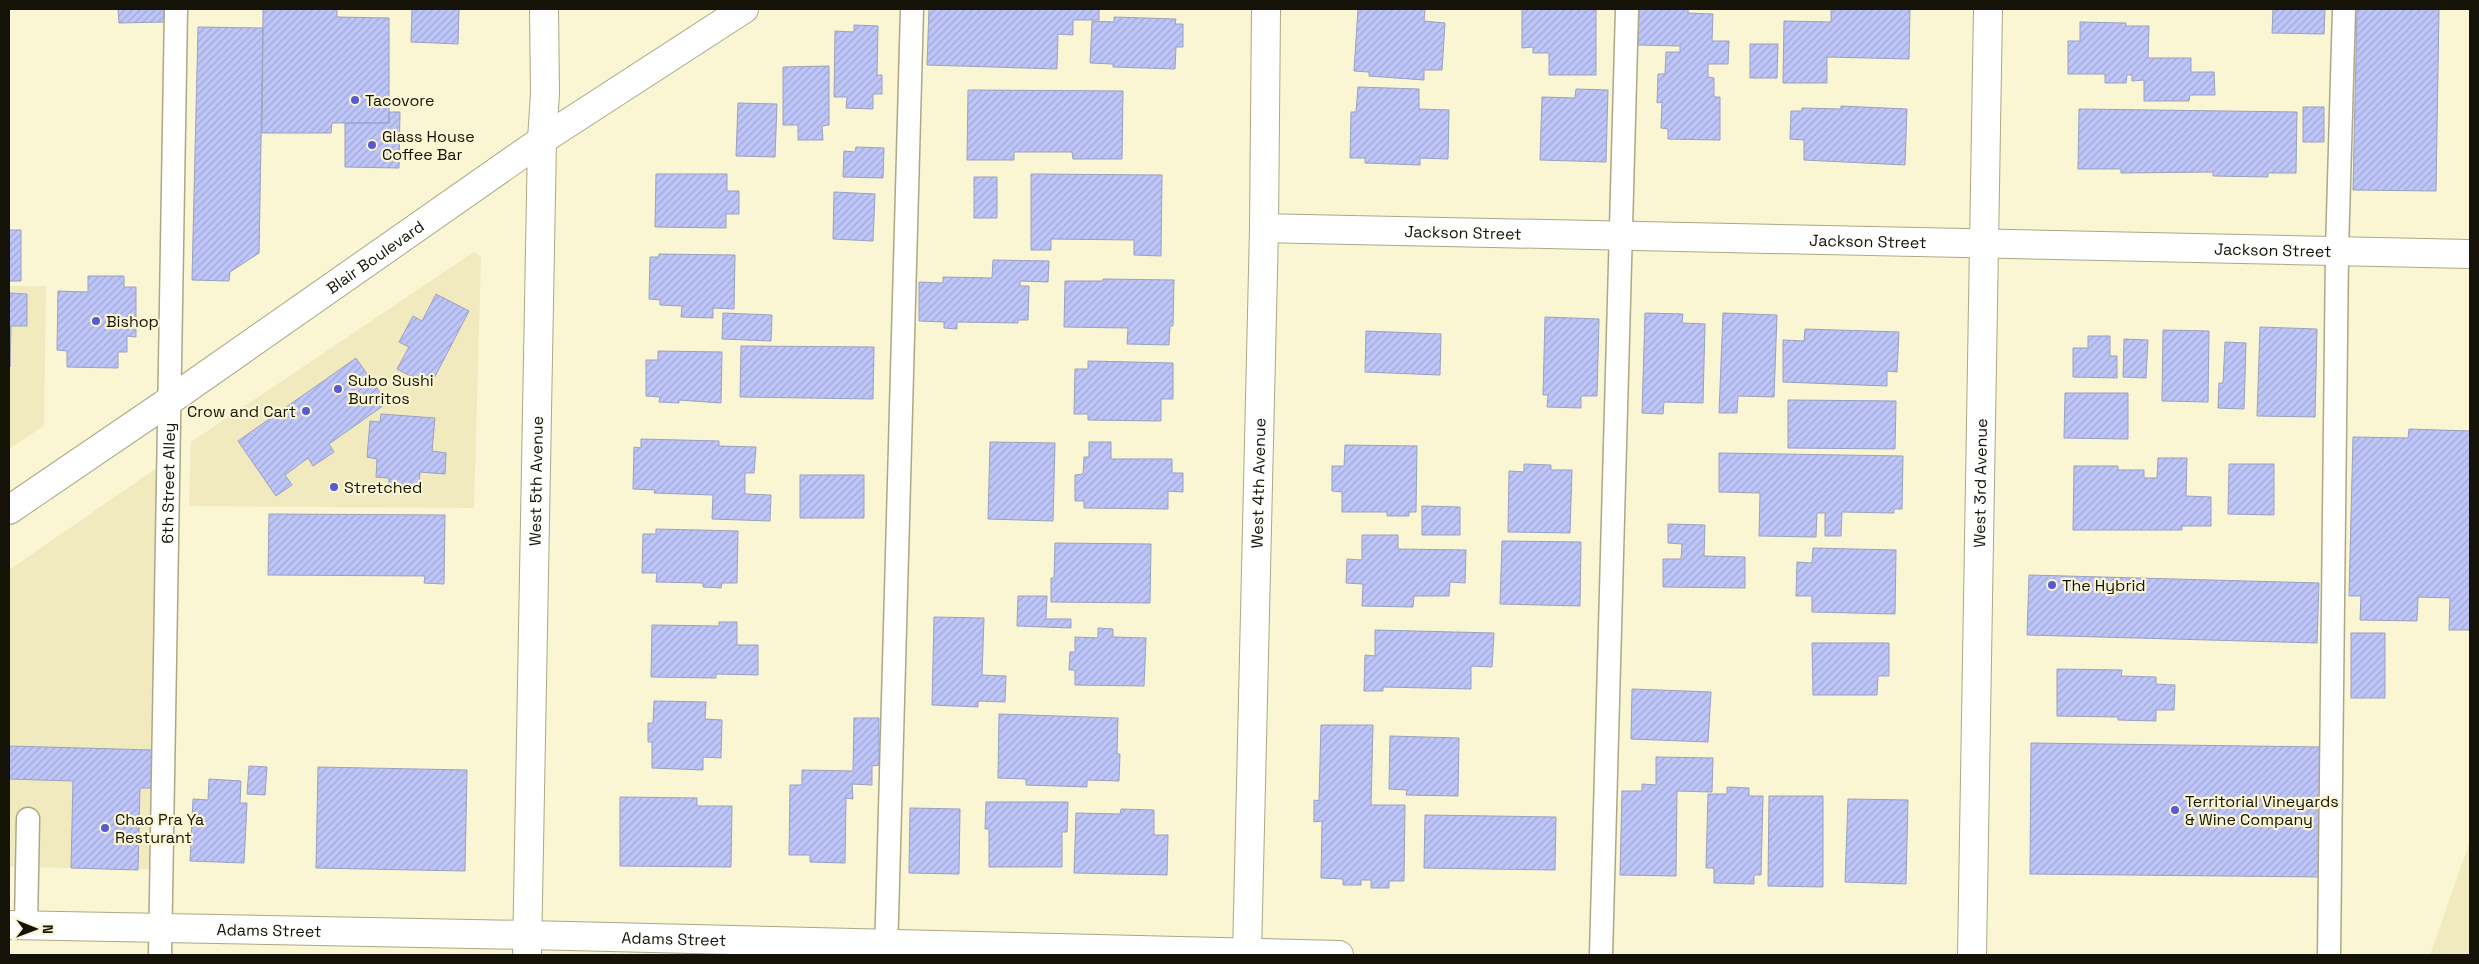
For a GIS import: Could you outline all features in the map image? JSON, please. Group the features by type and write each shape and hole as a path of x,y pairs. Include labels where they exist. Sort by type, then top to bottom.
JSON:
{"street":[{"name":"West 5th Avenue","path":"528,945 542,140 545,93 544,9"},
{"name":"Blair Boulevard","path":"9,510 169,401 542,140 744,9"},
{"name":"West 4th Avenue","path":"1248,954 1264,228 1266,9"},
{"name":"West 3rd Avenue","path":"1972,955 1988,9"},
{"name":"Jackson Street","path":"1264,228 2470,254"},
{"name":"Adams Street","path":"18,925 160,928 528,945 1339,955"}],"lane":[{"name":"6th Street Alley","path":"160,955 176,9"},
{"path":"886,949 912,9"},
{"path":"1601,955 1627,9"},
{"path":"2329,955 2337,251 2344,9"},
{"path":"18,925 28,819"}],"shaded area":[{"path":"474,252 481,257 474,508 189,506 191,442"},
{"path":"9,286 46,286 44,426 9,449"},
{"path":"158,467 155,869 9,867 9,570"},
{"path":"2470,841 2470,955 2430,955"}],"building":[{"path":"118,9 164,9 164,22 119,23"},
{"path":"263,9 337,9 337,17 389,18 389,123 332,123 331,133 262,133"},
{"path":"412,9 459,9 458,44 411,42"},
{"path":"929,9 1099,9 1099,20 1073,20 1073,35 1058,34 1057,69 927,65"},
{"path":"1358,9 1425,9 1424,21 1445,23 1442,70 1424,70 1424,80 1369,76 1369,72 1354,71"},
{"path":"1522,9 1596,9 1596,75 1549,75 1549,53 1533,53 1533,47 1522,48"},
{"path":"1639,9 1688,9 1688,13 1713,14 1712,41 1729,41 1728,64 1708,64 1708,77 1714,78 1714,97 1720,97 1720,140 1668,139 1668,129 1661,128 1662,102 1657,103 1658,74 1665,74 1666,52 1680,52 1680,46 1638,45"},
{"path":"1831,9 1910,9 1909,59 1827,57 1827,83 1783,83 1784,21 1831,22"},
{"path":"2273,9 2325,9 2324,34 2272,33"},
{"path":"2357,9 2439,9 2436,191 2353,190"},
{"path":"1114,17 1176,19 1175,24 1183,24 1183,47 1176,47 1175,69 1113,67 1113,64 1090,63 1092,21 1114,22"},
{"path":"2080,22 2126,23 2126,26 2149,26 2148,58 2191,58 2191,72 2214,72 2215,95 2190,95 2189,101 2144,101 2144,80 2132,81 2132,75 2127,75 2126,83 2105,83 2105,74 2068,74 2068,41 2080,41"},
{"path":"854,25 878,26 877,75 882,75 882,94 873,94 873,109 846,108 847,97 834,97 835,31 854,32"},
{"path":"198,27 263,28 259,253 230,272 229,281 192,280"},
{"path":"1750,44 1778,44 1777,78 1750,78"},
{"path":"829,66 829,125 822,126 823,140 798,140 798,125 783,125 783,67"},
{"path":"1358,87 1419,89 1419,109 1449,110 1448,159 1420,158 1420,165 1365,163 1365,158 1350,158 1351,112 1356,112"},
{"path":"1576,89 1608,90 1606,162 1540,160 1542,97 1575,98"},
{"path":"968,90 1123,91 1122,159 1073,159 1072,152 1014,152 1014,160 967,160"},
{"path":"738,103 777,104 775,157 736,156"},
{"path":"1841,106 1907,109 1905,165 1804,160 1804,140 1790,139 1791,111 1802,111 1802,108 1841,109"},
{"path":"2303,107 2324,107 2324,142 2303,142"},
{"path":"2079,109 2297,112 2296,173 2268,173 2268,177 2213,176 2213,172 2121,173 2121,169 2078,169"},
{"name":"Glass House Coffee Bar","path":"389,112 400,112 399,168 345,167 345,123 389,123"},
{"path":"856,147 884,148 883,178 843,177 844,151 855,152"},
{"path":"656,174 727,174 727,191 739,191 739,214 726,214 726,228 655,227"},
{"path":"1031,174 1162,175 1161,256 1134,255 1134,240 1051,239 1051,250 1031,250"},
{"path":"974,177 997,177 997,218 974,218"},
{"path":"834,192 875,194 873,241 833,239"},
{"path":"9,230 21,230 21,281 9,281"},
{"path":"659,254 735,255 734,309 713,308 713,318 681,317 682,306 660,305 660,300 649,299 650,257 659,257"},
{"path":"993,260 1049,261 1048,282 1020,281 1020,286 1029,286 1028,320 1018,320 1018,323 957,322 957,329 944,328 944,322 919,321 919,282 943,283 943,277 992,278"},
{"path":"88,276 124,276 124,287 136,287 136,337 127,336 127,352 118,352 118,368 67,367 67,351 57,350 58,291 88,292"},
{"path":"1103,279 1174,280 1173,326 1170,326 1169,345 1127,344 1128,328 1064,327 1065,281 1103,281"},
{"path":"9,293 27,294 27,326 11,326 10,367"},
{"path":"436,294 469,311 430,386 397,369 409,347 399,342 413,316 422,321"},
{"path":"723,313 772,315 771,341 722,339"},
{"path":"1645,313 1683,314 1682,323 1705,324 1703,403 1664,402 1663,414 1642,413"},
{"path":"1723,313 1777,315 1774,397 1738,396 1737,413 1719,413"},
{"path":"1545,317 1599,319 1597,396 1581,396 1581,408 1547,407 1548,395 1543,395"},
{"path":"2260,327 2317,329 2315,417 2257,416"},
{"path":"1805,329 1899,332 1897,372 1887,371 1887,386 1783,382 1783,340 1804,341"},
{"path":"2163,330 2209,331 2208,402 2162,401"},
{"path":"1366,331 1441,334 1440,375 1365,372"},
{"path":"2088,336 2110,336 2110,356 2117,356 2117,378 2073,377 2073,348 2088,348"},
{"path":"2124,339 2148,340 2146,378 2123,377"},
{"path":"2225,342 2246,343 2244,409 2218,408 2219,383 2223,383"},
{"path":"741,346 874,347 873,399 740,397"},
{"path":"658,351 722,352 721,403 679,400 679,403 659,402 660,397 646,396 646,360 658,360"},
{"path":"356,358 387,403 329,444 334,452 313,466 308,458 285,475 292,485 276,496 238,441"},
{"path":"1088,361 1173,363 1173,399 1161,399 1161,421 1088,420 1088,414 1074,414 1075,369 1088,369"},
{"path":"2065,393 2128,393 2128,439 2064,438"},
{"path":"1788,400 1896,401 1895,449 1788,448"},
{"path":"381,414 435,418 432,451 446,453 445,474 420,472 419,486 389,484 389,478 376,477 377,459 367,457 370,421 380,422"},
{"path":"2409,429 2470,431 2470,630 2449,630 2450,598 2418,597 2417,621 2360,620 2361,596 2349,596 2353,437 2408,438"},
{"path":"641,439 719,441 719,446 756,447 754,473 745,473 745,494 771,495 770,521 712,519 713,495 654,493 655,490 633,489 634,447 641,448"},
{"path":"990,442 1055,443 1053,521 988,519"},
{"path":"1089,442 1111,442 1111,459 1172,459 1172,473 1183,473 1183,492 1168,491 1168,509 1084,508 1084,501 1075,501 1075,475 1083,474 1084,457 1089,457"},
{"path":"1345,445 1417,446 1416,512 1409,512 1409,516 1387,516 1387,512 1342,512 1342,492 1332,491 1332,466 1344,466"},
{"path":"1719,453 1903,456 1902,509 1894,509 1894,513 1842,512 1841,536 1825,536 1825,513 1817,513 1816,537 1759,536 1760,493 1719,492"},
{"path":"2158,458 2187,458 2186,496 2211,497 2211,526 2182,526 2182,530 2073,530 2074,466 2118,466 2118,470 2144,470 2144,478 2157,478"},
{"path":"1524,464 1551,465 1551,470 1572,470 1570,533 1508,532 1509,471 1524,472"},
{"path":"2229,464 2274,464 2274,515 2228,514"},
{"path":"800,475 864,475 864,518 800,518"},
{"path":"1422,506 1460,507 1460,535 1422,535"},
{"path":"269,514 445,515 444,584 424,583 425,576 268,575"},
{"path":"1668,524 1705,525 1704,556 1745,557 1745,588 1663,587 1663,559 1681,559 1682,544 1668,543"},
{"path":"656,529 738,531 737,583 722,583 721,588 703,587 703,583 656,582 657,573 642,573 643,534 656,534"},
{"path":"1362,535 1398,535 1398,549 1466,550 1465,583 1450,582 1449,596 1414,596 1413,607 1362,606 1363,584 1346,583 1347,559 1362,560"},
{"path":"1502,541 1581,542 1580,606 1500,604"},
{"path":"1055,543 1151,544 1150,603 1051,602 1051,578 1054,578"},
{"path":"1813,548 1896,550 1895,614 1812,612 1812,596 1796,596 1797,562 1812,563"},
{"path":"2029,575 2319,583 2317,643 2027,635"},
{"path":"1018,596 1047,596 1046,619 1071,619 1071,628 1017,626"},
{"path":"934,617 984,618 982,675 1006,676 1005,702 978,701 978,707 932,705"},
{"path":"719,622 737,622 737,645 758,645 758,675 716,674 716,678 651,677 652,625 719,626"},
{"path":"1098,628 1113,629 1113,637 1146,638 1144,686 1075,685 1075,670 1069,670 1070,652 1075,652 1075,637 1098,638"},
{"path":"1375,630 1494,633 1492,667 1471,666 1471,689 1383,687 1383,691 1364,691 1365,655 1375,656"},
{"path":"2351,633 2385,633 2385,698 2351,698"},
{"path":"1812,643 1889,643 1889,676 1878,676 1877,695 1813,695"},
{"path":"2057,669 2122,670 2121,676 2156,677 2156,684 2175,685 2174,710 2156,710 2156,721 2118,720 2118,717 2057,716"},
{"path":"1632,689 1711,692 1708,742 1631,739"},
{"path":"654,701 706,702 705,719 722,720 721,758 703,757 703,770 652,768 652,742 648,742 648,723 653,723"},
{"path":"999,714 1118,718 1117,754 1120,754 1119,781 1087,780 1087,787 1026,785 1026,779 998,778"},
{"path":"854,718 879,718 879,765 872,766 872,785 852,784 853,799 846,798 845,863 810,862 810,855 789,855 790,785 802,785 802,770 853,771"},
{"path":"1321,725 1373,725 1371,805 1405,805 1404,881 1389,881 1389,888 1371,888 1371,880 1361,880 1361,885 1343,885 1343,879 1321,878 1322,821 1314,822 1314,800 1319,801"},
{"path":"1390,736 1459,738 1458,796 1406,795 1407,790 1389,789"},
{"name":"Territorial Vineyards & Wine Company","path":"2031,743 2321,747 2320,877 2030,874"},
{"name":"Chao Pra Ya Resturant","path":"9,746 153,750 152,788 140,788 138,870 71,868 73,781 9,779"},
{"path":"1656,757 1713,758 1712,792 1677,791 1676,876 1620,875 1622,791 1642,791 1642,784 1656,785"},
{"path":"249,766 267,767 265,795 247,794"},
{"path":"318,767 467,770 465,871 316,868"},
{"path":"209,779 241,781 240,803 247,803 244,863 190,861 193,799 208,800"},
{"path":"1727,787 1749,788 1749,796 1763,796 1761,875 1754,875 1754,884 1714,883 1714,868 1706,868 1708,794 1727,794"},
{"path":"1769,796 1823,796 1823,887 1768,886"},
{"path":"620,797 697,798 697,806 732,806 731,867 620,866"},
{"path":"1848,799 1908,800 1906,884 1845,882"},
{"path":"986,802 1068,802 1067,832 1062,832 1062,867 989,867 989,829 985,829"},
{"path":"910,808 960,809 959,874 909,873"},
{"path":"1121,809 1154,810 1154,835 1168,835 1167,875 1074,873 1076,813 1120,814"},
{"path":"1425,815 1556,817 1555,870 1424,868"}],"place":[{"name":"Tacovore","path":"355,100"},
{"name":"Glass House Coffee Bar","path":"372,145"},
{"name":"Bishop","path":"96,321"},
{"name":"Subo Sushi Burritos","path":"338,389"},
{"name":"Crow and Cart","path":"306,411"},
{"name":"Stretched","path":"334,487"},
{"name":"The Hybrid","path":"2052,585"},
{"name":"Territorial Vineyards & Wine Company","path":"2175,810"},
{"name":"Chao Pra Ya Resturant","path":"105,828"}]}
